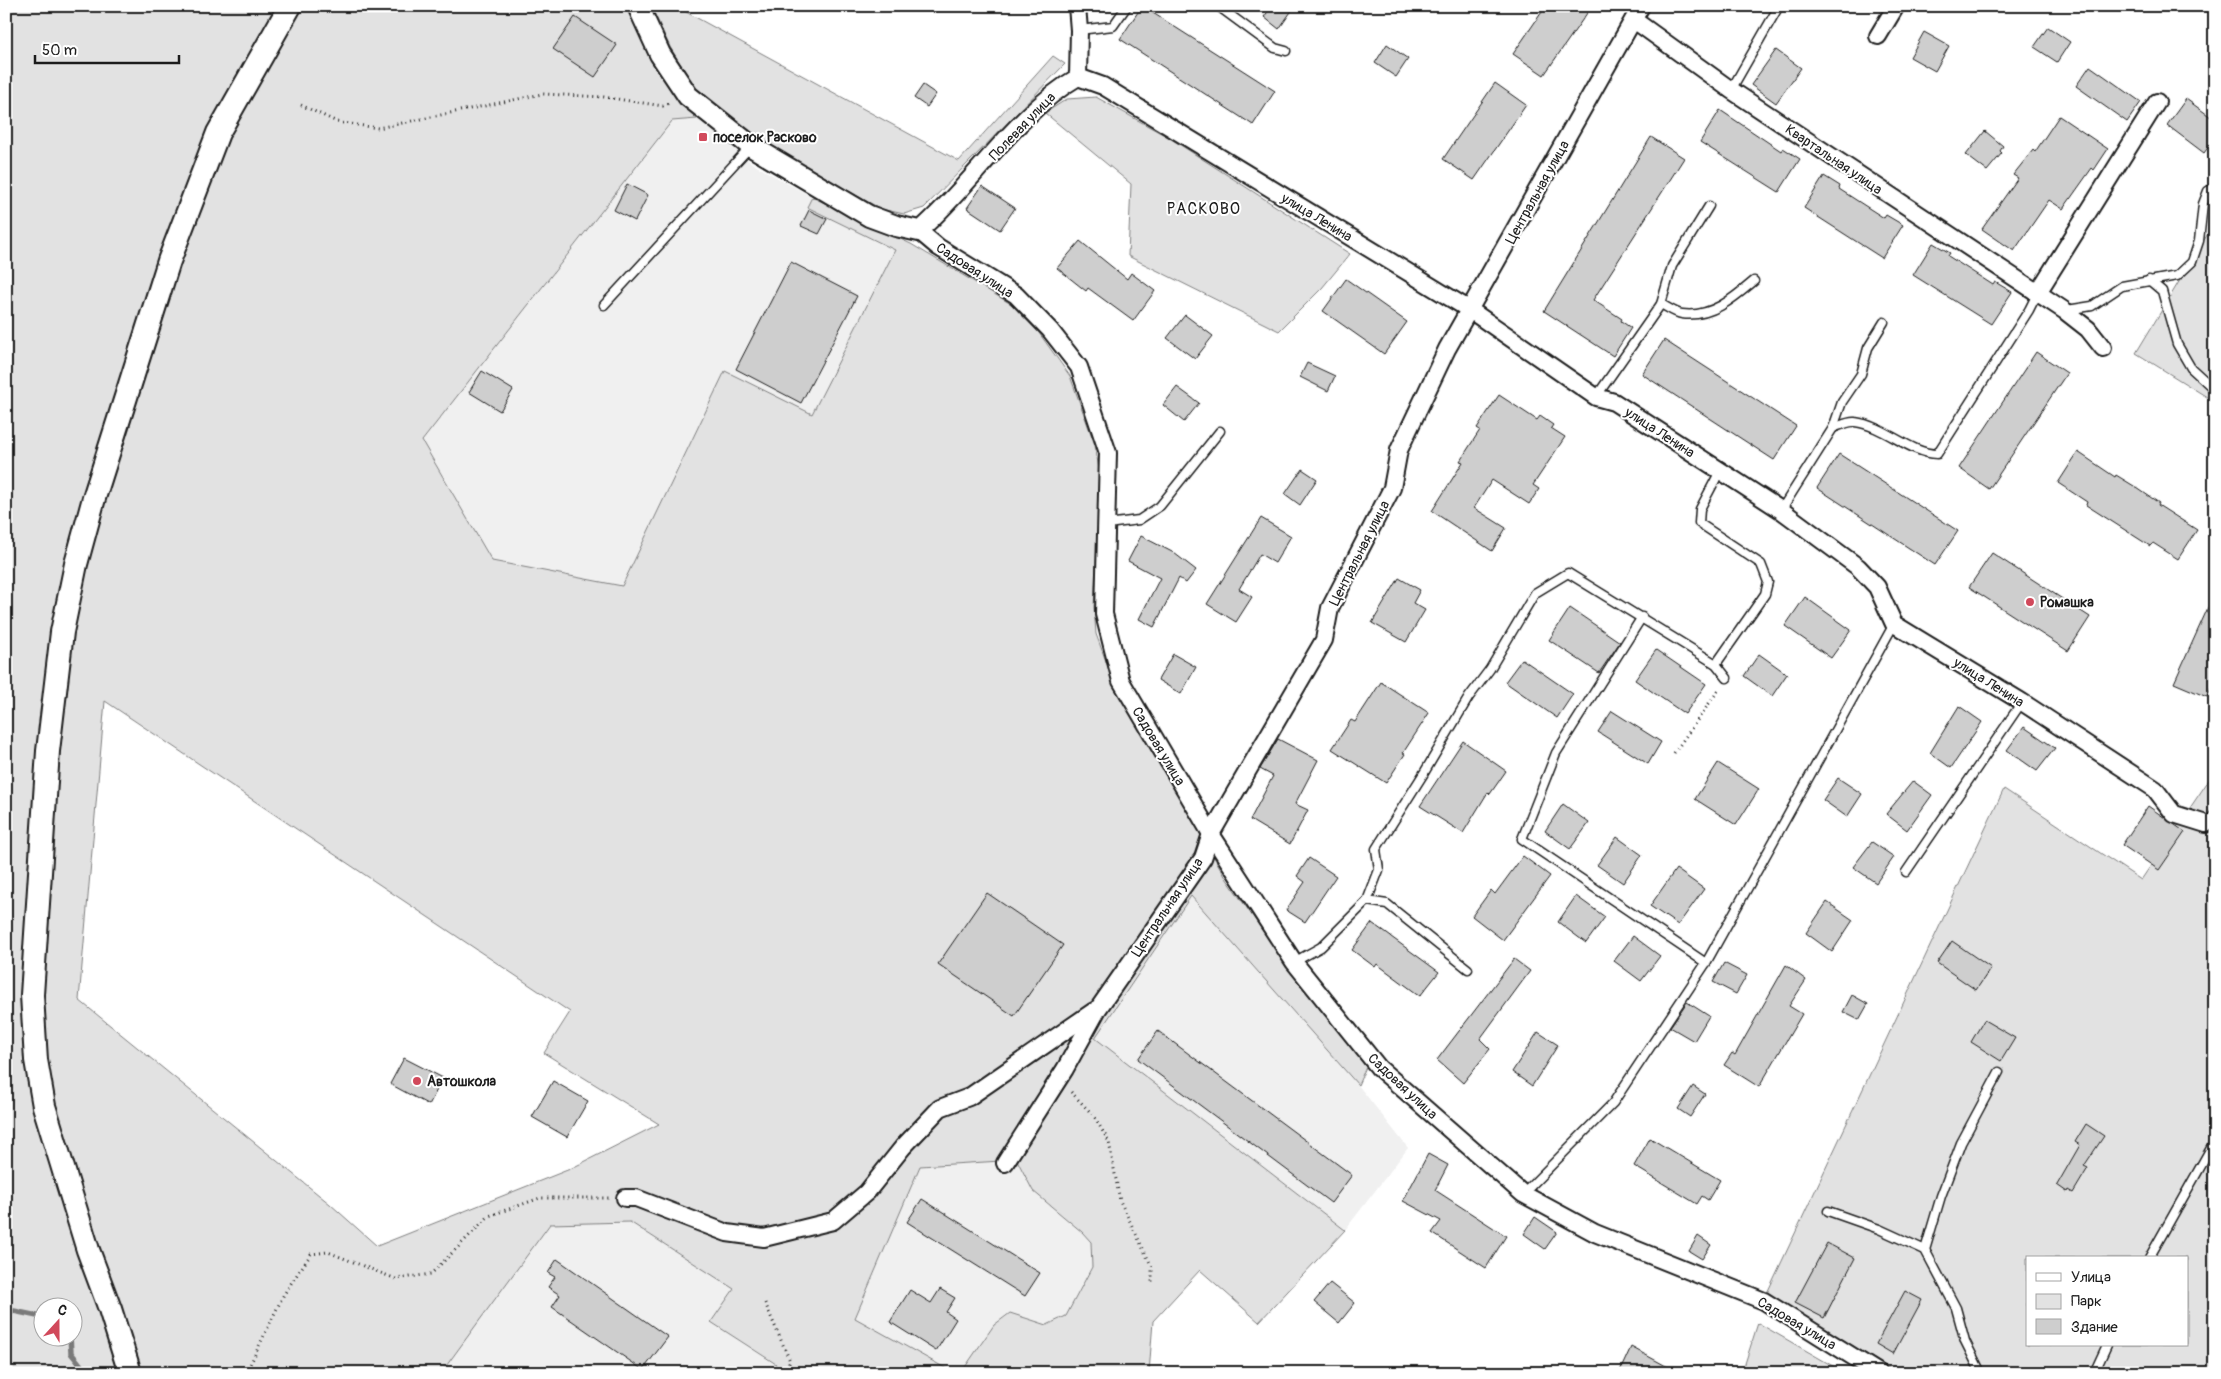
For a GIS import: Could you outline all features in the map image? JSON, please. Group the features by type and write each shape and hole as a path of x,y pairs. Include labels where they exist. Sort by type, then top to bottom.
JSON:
{"main road":[{"path":"130,1373 110,1309 88,1250 44,1106 36,1060 32,995 35,940 48,752 62,632 76,564 94,498 169,261 218,133 290,6"}],"street":[{"name":"Садовая улица","path":"638,6 660,54 688,96 751,146 868,216 896,226 919,230 938,246 1016,295 1050,330 1079,367 1108,453 1104,614 1121,681 1211,834 1294,962 1379,1068 1523,1194 1595,1233 1764,1301 1879,1373"},
{"path":"1077,6 1079,30 1078,77"},
{"path":"1878,36 1896,6"},
{"name":"Квартальная улица","path":"1638,13 1731,90 2065,311 2088,329 2103,348"},
{"name":"Центральная улица","path":"1005,1163 1065,1069 1098,1009 1203,858 1211,834 1324,640 1330,608 1392,488 1399,450 1447,349 1638,13"},
{"name":"улица Ленина","path":"1078,77 1102,86 1470,310 1596,397 1614,402 1781,510 1858,567 1877,587 1894,624 2022,702 2155,789 2174,814 2210,819"},
{"name":"Полевая улица","path":"919,230 946,206 1039,105 1078,77"},
{"path":"2037,294 2157,102"},
{"path":"625,1198 636,1198 727,1234 764,1238 833,1221 868,1192 903,1147 940,1108 969,1097 1098,1009"}],"lane":[{"path":"1079,30 1113,26 1127,6"},
{"path":"1218,6 1276,48 1286,51"},
{"path":"1731,90 1779,6"},
{"path":"604,305 751,146"},
{"path":"2065,311 2092,306 2122,286 2176,276 2192,262 2199,241 2203,204 2208,191 2215,187"},
{"path":"1596,397 1661,304 1672,266 1709,206"},
{"path":"2149,280 2162,292 2177,344 2191,368 2215,390"},
{"path":"1661,304 1681,314 1708,312 1732,300 1754,281"},
{"path":"1833,428 1854,421 1894,436 1924,454 1937,454 2029,310 2037,294"},
{"path":"1781,510 1833,428 1842,402 1861,374 1868,348 1884,322"},
{"path":"1107,524 1139,520 1160,506 1220,431"},
{"path":"1716,664 1765,594 1768,582 1761,564 1699,523 1700,509 1720,471"},
{"path":"1294,962 1321,947 1367,901 1379,870 1376,849 1469,697 1490,669 1535,593 1568,572 1716,664 1727,678"},
{"path":"1642,617 1556,753 1522,840 1706,963"},
{"path":"1523,1194 1613,1103 1706,963 1894,624"},
{"path":"1906,872 2022,702"},
{"path":"1367,901 1387,904 1468,969"},
{"path":"1925,1250 1941,1196 1961,1143 1999,1072"},
{"path":"2150,1256 2215,1141"},
{"path":"1828,1211 1879,1229 1925,1250 1956,1308 1964,1341 1981,1373"},
{"path":"2094,1373 2107,1346"}],"path":[{"path":"302,105 337,122 378,128 542,94 604,97 663,106 688,96"},
{"path":"1674,753 1727,678"},
{"path":"1065,1069 1071,1093 1094,1116 1109,1142 1120,1201 1152,1267 1152,1285"},
{"path":"246,1373 284,1294 311,1254 328,1252 396,1279 431,1274 489,1216 540,1198 625,1198"},
{"path":"765,1303 790,1361 785,1373"}],"shaded area":[{"path":"697,119 753,164 812,197 808,207 895,250 812,415 725,371 622,586 492,561 422,441 672,121"},
{"path":"1191,896 1358,1085 1408,1148 1345,1230 1095,1038"},
{"path":"1017,1160 1033,1191 1082,1232 1091,1242 1092,1267 1066,1316 1047,1325 1009,1313 994,1325 961,1373 954,1373 855,1319 920,1166"},
{"path":"630,1222 734,1289 711,1322 776,1365 771,1373 441,1373 550,1224"}],"green space":[{"path":"6,6 626,6 651,61 697,119 672,121 422,441 492,561 622,586 725,371 812,414 895,250 807,207 812,197 911,244 1011,304 1039,333 1070,376 1095,445 1100,476 1094,607 1096,634 1114,683 1226,878 1288,967 1366,1067 1358,1085 1191,896 1095,1038 1345,1230 1259,1322 1200,1270 1153,1321 1149,1373 961,1373 994,1325 1010,1313 1047,1325 1066,1316 1092,1267 1091,1242 1082,1232 1033,1191 1017,1160 920,1166 855,1318 954,1373 771,1373 776,1364 711,1322 734,1289 630,1222 550,1224 441,1373 6,1373","holes":["105,701 570,1012 544,1053 659,1124 570,1169 377,1246 330,1204 79,1000"]},
{"path":"651,6 675,6 959,161 1053,56 1065,64 924,208 904,214 881,209 756,140 695,88 670,47"},
{"path":"1096,97 1168,137 1350,254 1322,288 1279,331 1128,256 1131,184 1045,113 1067,99"},
{"path":"2215,222 2215,402 2136,353"},
{"path":"2215,771 2215,1373 1897,1373 1767,1293 2004,789 2141,880"},
{"path":"1758,1323 1845,1373 1742,1373"}],"building":[{"path":"1142,6 1275,91 1253,125 1120,39"},
{"path":"1272,6 1295,6 1279,29 1264,17"},
{"path":"1546,6 1592,6 1544,75 1513,54"},
{"path":"575,17 617,45 595,77 553,49"},
{"path":"2048,27 2070,42 2057,62 2034,47"},
{"path":"1924,32 1949,46 1935,71 1910,57"},
{"path":"1387,44 1408,59 1396,77 1375,63"},
{"path":"1776,50 1801,68 1776,103 1751,85"},
{"path":"2090,66 2141,102 2127,122 2076,86"},
{"path":"1495,83 1526,105 1474,180 1443,159"},
{"path":"923,85 936,94 927,107 914,98"},
{"path":"2186,99 2215,120 2215,138 2204,153 2167,125"},
{"path":"1720,110 1781,151 1783,148 1800,159 1779,192 1700,142"},
{"path":"2059,116 2108,149 2063,209 2049,200 2014,251 1982,229 2018,178 2013,175 2033,150 2035,152"},
{"path":"1985,131 2003,146 2000,151 2002,153 1987,171 1966,155"},
{"path":"1651,137 1684,158 1593,300 1622,319 1621,321 1631,328 1613,356 1544,311"},
{"path":"1824,176 1840,186 1839,189 1884,218 1886,215 1903,225 1882,258 1804,208"},
{"path":"627,184 648,195 635,221 614,210"},
{"path":"982,186 1015,208 1000,230 967,208"},
{"path":"809,210 827,219 819,234 801,226"},
{"path":"1080,241 1127,279 1131,273 1155,291 1133,321 1088,288 1086,291 1057,268"},
{"path":"1933,243 1950,253 1948,256 1993,285 1995,282 2012,292 1991,324 1913,275"},
{"path":"791,262 857,296 801,403 736,369"},
{"path":"1346,279 1407,322 1384,354 1323,311"},
{"path":"1185,315 1213,336 1195,359 1167,338"},
{"path":"1664,340 1796,426 1774,460 1642,374"},
{"path":"2036,352 2067,373 1989,489 1959,468"},
{"path":"1307,363 1335,376 1328,391 1300,377"},
{"path":"482,371 513,390 500,411 469,392"},
{"path":"1177,387 1199,403 1184,422 1163,405"},
{"path":"1499,395 1537,420 1540,416 1553,425 1551,428 1565,437 1533,485 1539,489 1529,504 1492,480 1474,508 1506,528 1492,551 1432,511 1463,462 1460,461 1480,430 1477,428"},
{"path":"2078,452 2115,477 2116,475 2134,486 2159,503 2158,505 2197,530 2178,559 2153,543 2150,546 2086,505 2087,502 2058,483"},
{"path":"1839,454 1958,531 1935,565 1817,488"},
{"path":"1302,469 1317,479 1300,505 1285,494"},
{"path":"1261,518 1291,536 1275,563 1260,554 1239,589 1252,597 1236,622 1207,604"},
{"path":"1141,536 1174,553 1196,570 1186,583 1179,578 1154,627 1139,619 1160,578 1128,561"},
{"name":"Ромашка","path":"1992,553 2090,617 2068,651 1969,587"},
{"path":"1399,578 1420,590 1413,603 1425,610 1406,642 1372,623"},
{"path":"2215,592 2215,680 2207,697 2174,683"},
{"path":"1805,597 1851,630 1831,658 1785,626"},
{"path":"1570,608 1620,642 1599,673 1549,640"},
{"path":"1656,650 1706,684 1685,714 1635,680"},
{"path":"1173,654 1196,667 1181,694 1158,680"},
{"path":"1759,654 1787,674 1772,696 1744,676"},
{"path":"1522,659 1573,694 1557,718 1505,682"},
{"path":"1381,682 1429,713 1386,783 1332,749 1351,720 1355,722"},
{"path":"1959,706 1982,722 1951,768 1930,753"},
{"path":"1612,711 1661,742 1648,764 1598,732"},
{"path":"2024,727 2055,748 2037,771 2007,750"},
{"path":"1278,739 1318,760 1295,804 1308,810 1290,844 1250,820 1273,776 1260,769"},
{"path":"1463,741 1506,771 1490,794 1488,792 1463,833 1420,806"},
{"path":"1718,763 1759,789 1736,825 1695,799"},
{"path":"1838,778 1862,794 1847,817 1823,800"},
{"path":"1913,781 1932,795 1907,830 1886,814"},
{"path":"1563,804 1589,823 1570,849 1545,831"},
{"path":"2148,806 2185,832 2159,870 2122,845"},
{"path":"1617,837 1642,855 1623,883 1597,865"},
{"path":"1872,842 1894,857 1876,883 1853,867"},
{"path":"1523,856 1550,876 1503,940 1472,916 1491,890 1495,894"},
{"path":"1309,858 1336,876 1305,922 1286,910 1305,882 1297,876"},
{"path":"1676,869 1704,889 1678,925 1650,906"},
{"path":"987,893 1063,945 1014,1016 938,964"},
{"path":"1576,896 1605,917 1586,943 1558,922"},
{"path":"1827,902 1853,920 1832,952 1806,933"},
{"path":"1372,923 1439,972 1420,996 1377,964 1375,967 1352,950"},
{"path":"1633,936 1660,956 1641,981 1614,961"},
{"path":"1952,941 1991,968 1976,990 1937,963"},
{"path":"1514,959 1530,971 1480,1039 1490,1049 1463,1083 1437,1060"},
{"path":"1724,963 1747,975 1736,994 1713,982"},
{"path":"1786,965 1806,980 1789,1006 1802,1014 1759,1087 1724,1065 1732,1053 1735,1055"},
{"path":"1852,995 1868,1004 1859,1020 1843,1012"},
{"path":"1687,1002 1709,1016 1694,1041 1670,1027"},
{"path":"1984,1020 2015,1038 2001,1061 1971,1042"},
{"path":"1158,1031 1352,1175 1331,1203 1138,1059"},
{"path":"1538,1032 1558,1045 1532,1086 1512,1072"},
{"name":"Автошкола","path":"404,1058 443,1078 429,1105 390,1084"},
{"path":"553,1081 588,1101 567,1137 532,1117"},
{"path":"1693,1086 1705,1094 1690,1117 1678,1109"},
{"path":"2086,1124 2104,1136 2084,1166 2088,1168 2073,1193 2068,1190 2067,1192 2057,1185 2080,1145 2075,1142"},
{"path":"1650,1138 1720,1180 1708,1200 1702,1196 1697,1204 1634,1166"},
{"path":"1428,1154 1448,1165 1435,1190 1506,1236 1486,1268 1432,1233 1441,1221 1403,1201"},
{"path":"922,1199 1040,1273 1025,1296 907,1222"},
{"path":"1535,1217 1557,1232 1545,1249 1524,1234"},
{"path":"1698,1236 1711,1245 1702,1259 1689,1251"},
{"path":"1827,1243 1855,1258 1824,1318 1795,1303"},
{"path":"557,1259 668,1337 643,1370 552,1307 560,1295 548,1287 555,1277 548,1273"},
{"path":"1330,1283 1355,1303 1339,1323 1314,1302"},
{"path":"940,1289 955,1298 946,1312 956,1319 936,1351 890,1322 910,1290 931,1303"},
{"path":"1905,1291 1922,1300 1893,1354 1876,1344"},
{"path":"1631,1347 1679,1373 1619,1373"}],"waterway":[{"path":"6,1315 14,1311 32,1315"},
{"path":"71,1346 71,1353 87,1373"},
{"path":"154,1373 166,1367 172,1373"}],"place":[{"name":"поселок Расково","path":"703,137"},
{"name":"Ромашка","path":"2030,602"},
{"name":"Автошкола","path":"417,1081"}],"district":[{"name":"РАСКОВО","path":"1204,208"}]}
